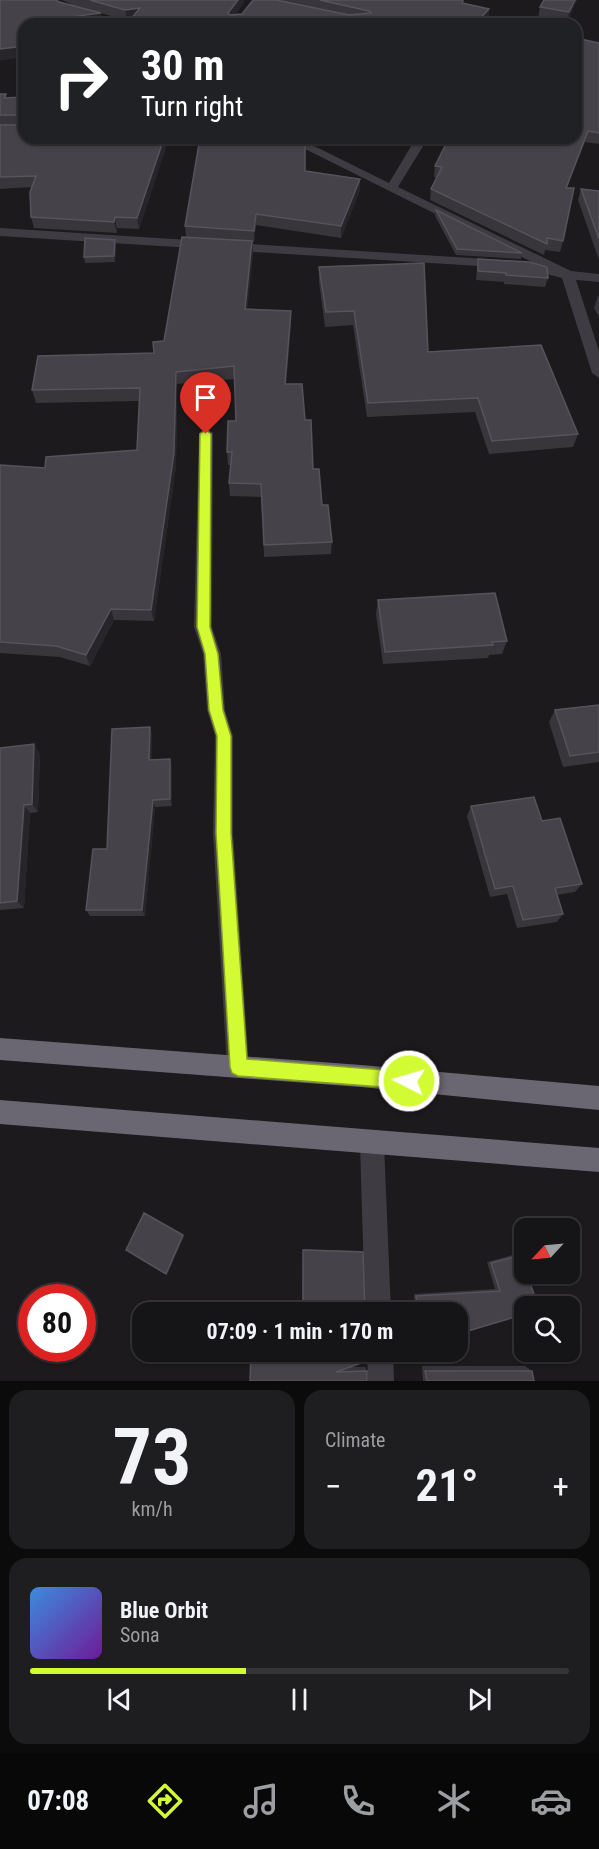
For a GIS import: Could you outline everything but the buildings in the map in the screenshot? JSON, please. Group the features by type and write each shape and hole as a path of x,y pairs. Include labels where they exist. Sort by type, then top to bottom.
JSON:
{"highway":[{"path":"0,1049 599,1098"},
{"path":"0,1112 233,1130 372,1144 599,1160"}],"street":[{"path":"49,0 70,10 102,18"},
{"path":"302,144 568,275 599,373"},
{"path":"392,187 418,144"},
{"path":"0,232 526,265 568,275 599,278"},
{"path":"206,434 203,627 212,654 216,710 224,736 223,833 238,1067"},
{"path":"372,1144 378,1302"},
{"path":"380,1362 381,1381"}],"route":[{"path":"206,434 203,627 212,654 216,710 224,736 223,833 238,1067 409,1081"}]}
